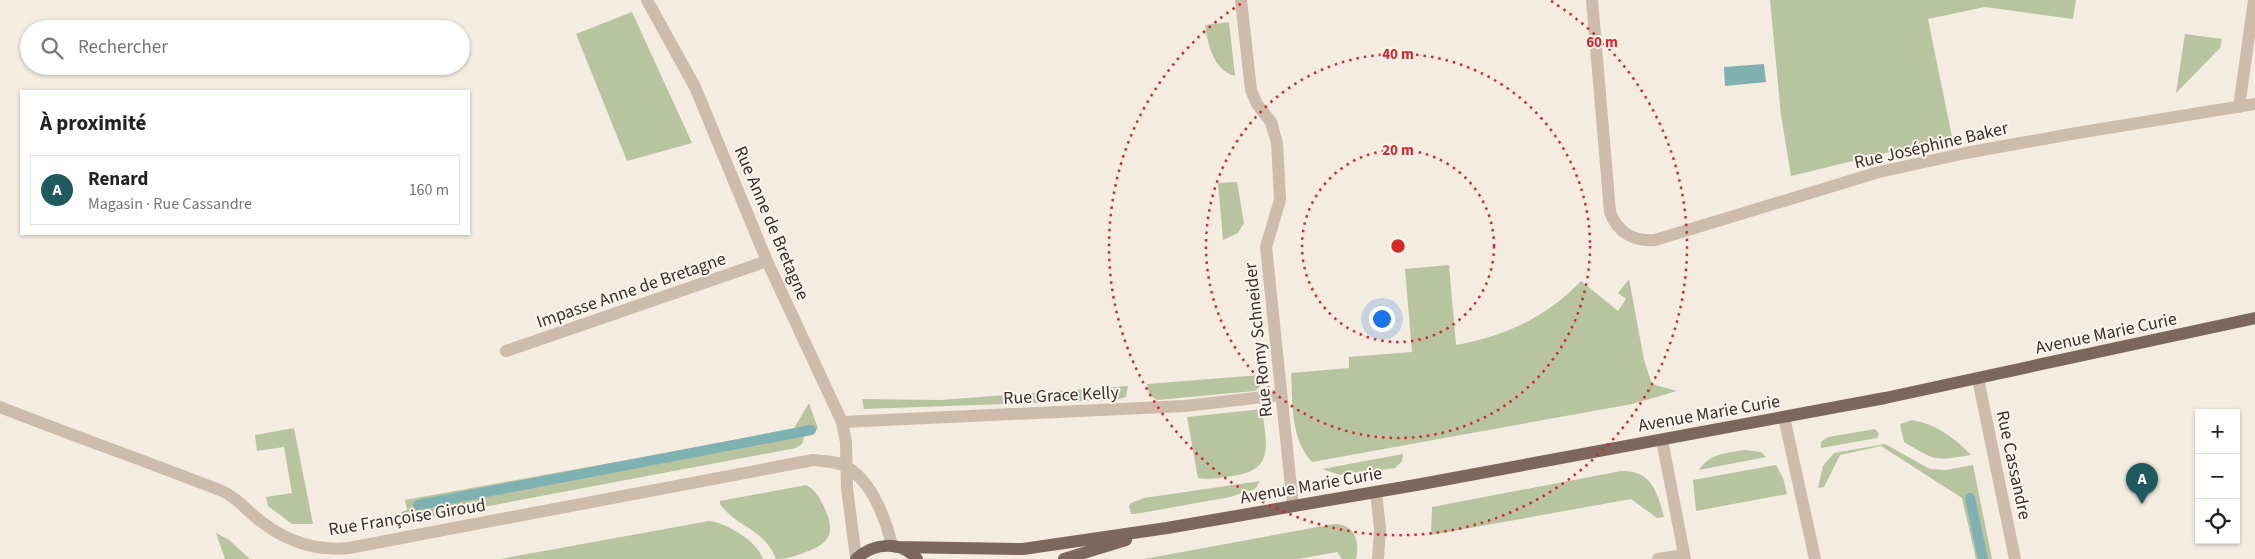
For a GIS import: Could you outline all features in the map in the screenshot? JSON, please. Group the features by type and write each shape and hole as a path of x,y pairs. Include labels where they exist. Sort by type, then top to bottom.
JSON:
{"main road":[{"name":"Avenue Marie Curie","path":"856,559 876,546 1023,549 1167,528 1376,492 1784,418 1978,379 2255,318"},
{"name":"Avenue Marie Curie","path":"1064,559 1167,528"},
{"path":"894,546 905,550 917,559"}],"street":[{"name":"Rue Anne de Bretagne","path":"647,0 695,87 767,261 842,422 846,442 847,488 854,531 856,559"},
{"name":"Rue Romy Schneider","path":"1241,0 1251,90 1257,104 1271,122 1277,143 1280,200 1266,248 1293,506"},
{"name":"Rue Joséphine Baker","path":"1592,0 1610,212 1613,221 1620,230 1628,236 1638,239 1656,240 1889,170 2071,134 2255,104"},
{"path":"2239,107 2254,0"},
{"name":"Impasse Anne de Bretagne","path":"506,351 767,261"},
{"name":"Rue Cassandre","path":"1978,379 2015,559"},
{"name":"Rue Grace Kelly","path":"842,422 1184,406 1281,395"},
{"name":"Rue Françoise Giroud","path":"0,407 222,491 239,501 266,526 281,535 315,548 332,550 792,463 813,460 846,467"},
{"path":"1784,418 1815,559"},
{"path":"1658,559 1684,557 1662,440"},
{"path":"846,467 863,482 882,512 894,546"},
{"path":"1376,492 1380,529 1378,559"}],"green space":[{"path":"1770,0 2076,0 2073,19 1985,7 1928,19 1952,137 1791,176 1781,115"},
{"path":"632,12 692,143 627,161 576,34"},
{"path":"1229,22 1235,76 1221,68 1217,62 1210,48 1205,25"},
{"path":"2185,34 2222,39 2220,48 2176,93"},
{"path":"1237,182 1244,223 1238,233 1223,240 1218,183"},
{"path":"1449,265 1456,345 1491,336 1524,323 1554,305 1581,281 1618,311 1626,299 1618,293 1629,279 1644,360 1652,384 1677,391 1632,404 1312,462 1305,453 1296,431 1291,373 1349,368 1349,357 1412,352 1405,269"},
{"path":"1260,375 1260,387 1255,391 1157,400 1149,395 1147,384"},
{"path":"1128,386 1126,397 1114,400 864,409 862,399 940,400"},
{"path":"809,403 818,429 804,437 802,444 796,448 404,522 401,512 407,510 405,500 793,430"},
{"path":"1262,409 1266,444 1262,461 1256,468 1246,473 1232,476 1198,478 1187,417"},
{"path":"1912,420 1937,428 1971,455 1942,459 1936,458 1904,442 1900,424"},
{"path":"294,428 313,524 292,524 268,506 266,497 292,493 284,447 257,451 255,435"},
{"path":"1875,429 1879,434 1877,438 1821,448 1821,442 1828,437"},
{"path":"1885,444 1930,469 1946,470 1973,465 1992,559 1976,559 1962,498 1881,446 1840,455 1824,487 1818,488 1823,466 1834,453"},
{"path":"1745,450 1761,452 1766,457 1699,470 1703,464 1714,457"},
{"path":"1403,454 1402,461 1395,468 1340,475 1322,469"},
{"path":"1776,465 1783,478 1787,494 1696,511 1693,480"},
{"path":"1621,471 1640,474 1652,484 1664,517 1657,518 1631,499 1431,535 1432,507"},
{"path":"1260,481 1255,489 1230,497 1135,514 1131,514 1129,506 1131,503 1144,498"},
{"path":"806,485 814,491 823,505 829,522 829,534 826,540 815,548 787,558 776,559 771,548 764,540 734,518 720,504 720,501"},
{"path":"709,521 724,525 740,534 755,546 763,559 500,559"},
{"path":"1334,524 1351,530 1356,540 1356,559 1342,559 1337,552 1298,559 1144,559"},
{"path":"216,533 229,540 250,559 225,559"}],"water":[{"path":"1764,64 1766,82 1725,86 1724,67"}],"waterway":[{"path":"418,505 811,430"},
{"path":"1970,498 1983,559"}],"place":[{"name":"Renard","path":"2142,504"}]}
